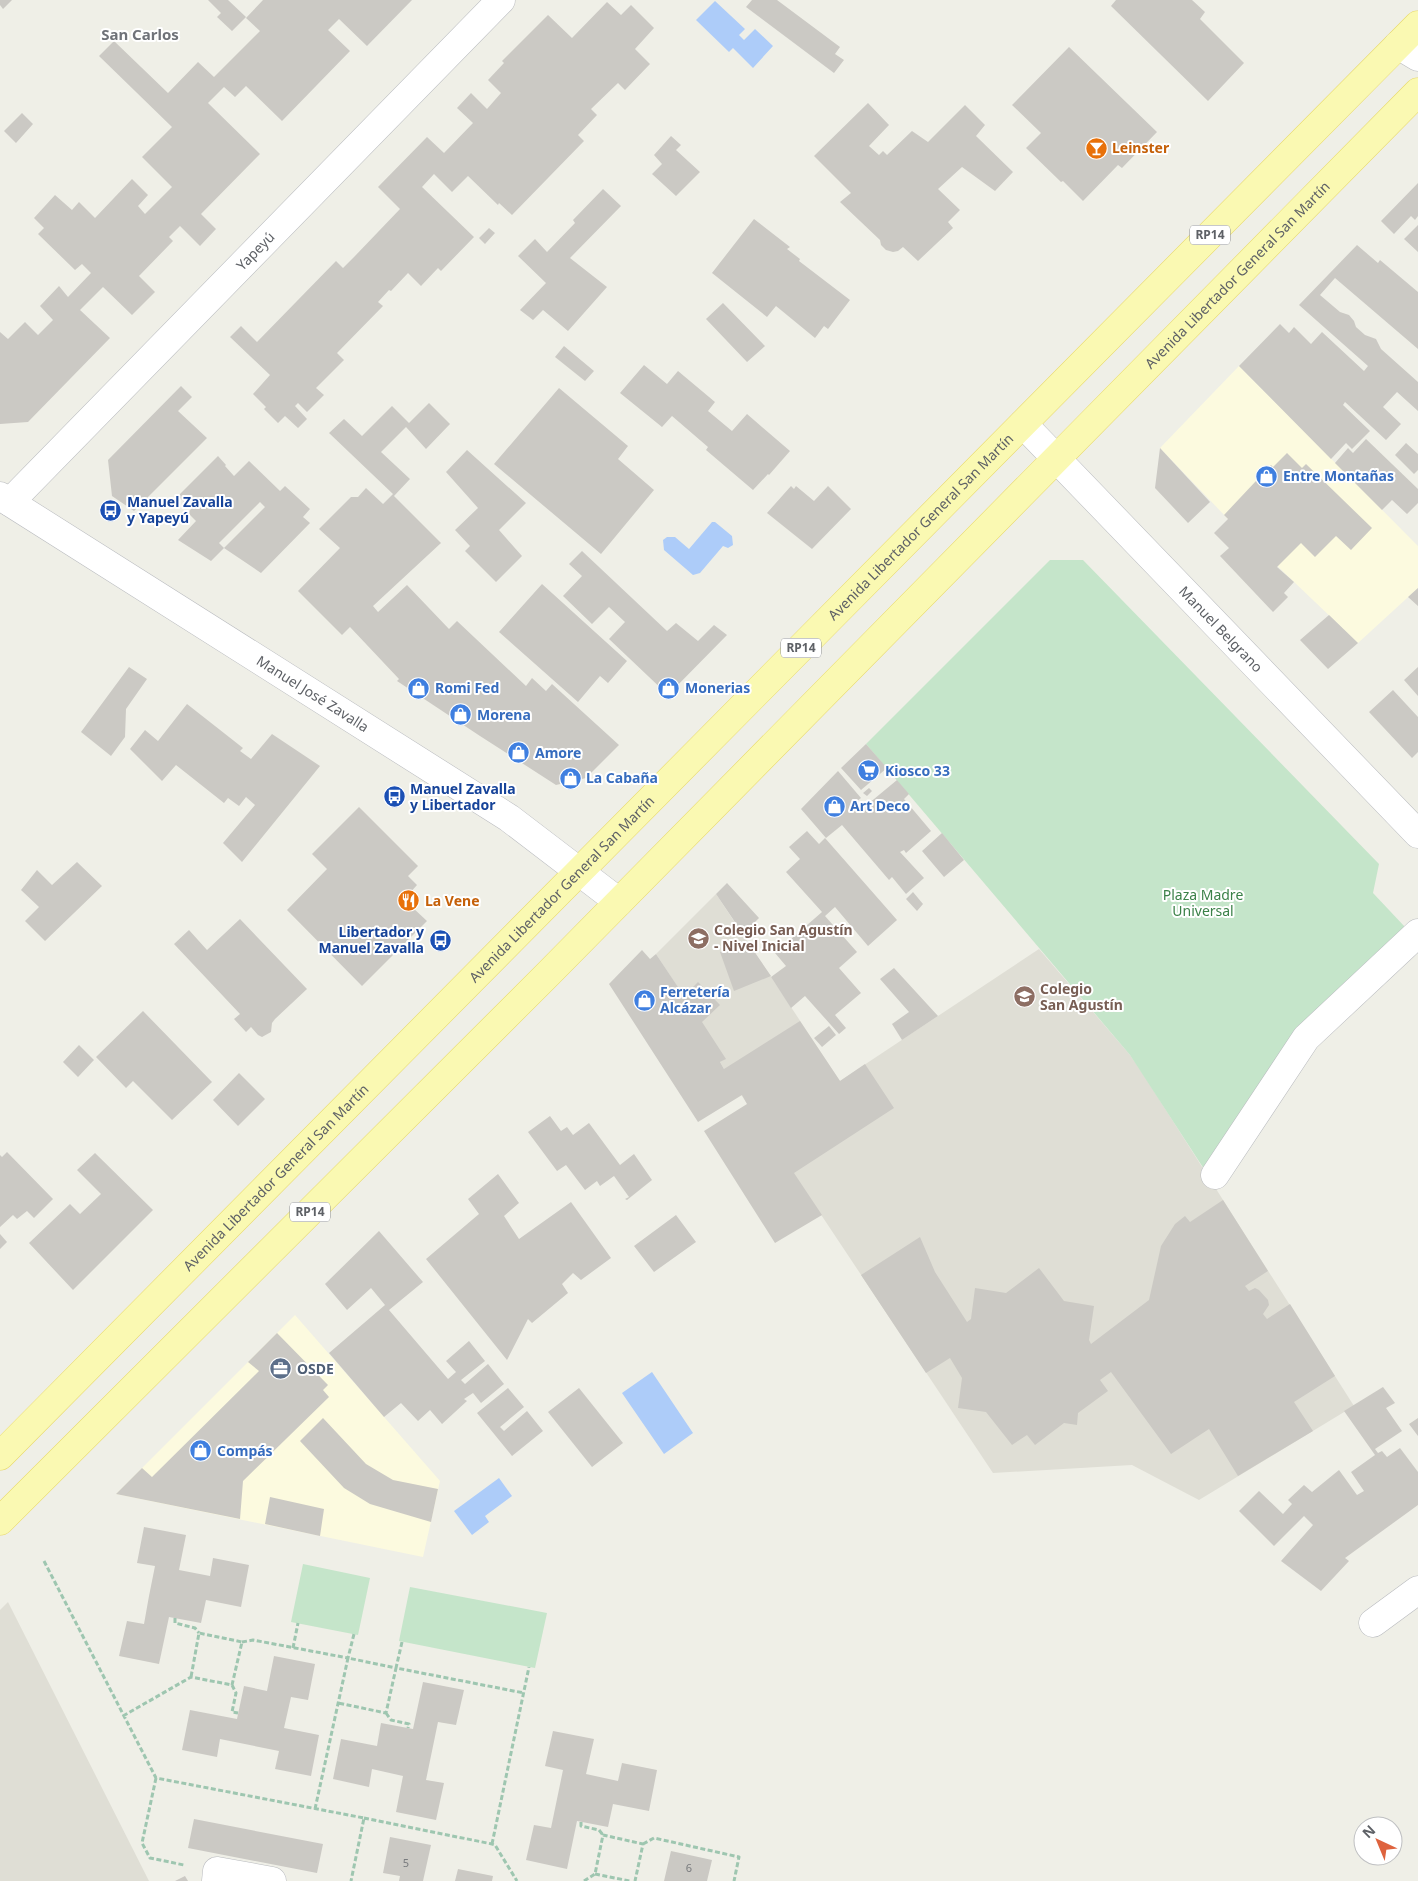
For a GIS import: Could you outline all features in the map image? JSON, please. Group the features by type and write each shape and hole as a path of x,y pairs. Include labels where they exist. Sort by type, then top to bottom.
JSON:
{"main road":[{"name":"Avenida Libertador General San Martín","path":"0,1456 1023,424 1408,51 1418,25"},
{"name":"Avenida Libertador General San Martín","path":"0,1521 619,902 1418,92"}],"street":[{"name":"Yapeyú","path":"5,499 501,0"},
{"name":"Manuel Belgrano","path":"1023,424 1418,834"},
{"name":"Manuel José Zavalla","path":"5,499 509,818 619,902"},
{"path":"1215,1175 1306,1038 1418,933"},
{"path":"1373,1623 1418,1590"},
{"path":"216,1881 218,1871 272,1881"}],"path":[{"path":"44,1562 156,1778 142,1843 150,1858 184,1865"},
{"path":"176,1618 174,1623 195,1628 200,1633 242,1642 253,1640 524,1693"},
{"path":"293,1648 298,1623"},
{"path":"191,1677 200,1633"},
{"path":"315,1809 354,1634"},
{"path":"238,1713 232,1712 236,1693 232,1685 242,1642"},
{"path":"386,1713 402,1642"},
{"path":"492,1844 529,1667"},
{"path":"123,1716 191,1677 232,1685"},
{"path":"338,1702 386,1713 391,1720 409,1724 408,1728"},
{"path":"156,1778 492,1844 495,1845 518,1881"},
{"path":"352,1881 364,1818"},
{"path":"581,1822 581,1826 599,1830 603,1835 643,1844 654,1838 739,1857 734,1881"},
{"path":"595,1874 603,1835"},
{"path":"635,1881 643,1844"},
{"path":"584,1881 595,1874 630,1881"}],"shaded area":[{"path":"1239,366 1418,546 1418,588 1358,643 1228,519 1160,448"},
{"path":"716,894 840,1081 1039,949 1130,1055 1354,1406 1199,1500 1132,1465 993,1473 724,1069 720,1062 725,1059 656,954"},
{"path":"295,1315 440,1481 423,1557 116,1494"},
{"path":"8,1602 149,1881 0,1881 0,1610"}],"green space":[{"name":"Plaza Madre Universal","path":"1050,560 1083,560 1379,864 1373,893 1405,927 1204,1169 1130,1055 866,744"},
{"path":"303,1564 370,1578 358,1635 291,1622"},
{"path":"410,1587 547,1613 535,1668 399,1641"}],"water":[{"path":"715,1 745,29 739,35 744,40 755,29 773,46 753,68 733,48 729,52 696,20"},
{"path":"712,522 715,522 732,536 733,545 728,548 723,546 700,573 693,575 664,550 663,540 667,537 675,537 689,549"},
{"path":"652,1372 693,1433 664,1454 622,1393"},
{"path":"499,1478 512,1496 485,1516 489,1522 472,1535 454,1511"}],"building":[{"path":"0,0 12,0 3,9 0,5"},
{"path":"208,0 228,0 246,17 232,31 217,17 221,13"},
{"path":"263,0 412,0 367,46 339,19 328,30 350,51 282,121 246,86 235,97 224,87 208,103 260,154 201,214 216,229 200,246 180,226 169,237 173,241 139,276 155,292 132,315 103,287 80,310 110,338 28,422 0,424 0,332 8,339 25,322 38,335 53,320 40,306 59,286 68,297 91,273 82,264 75,270 38,234 44,228 34,218 55,195 72,210 79,202 95,218 132,179 148,195 138,206 145,214 172,187 142,157 172,127 99,56 114,41 168,93 198,62 214,77 260,31 246,18"},
{"path":"752,0 777,0 840,47 835,54 844,60 834,73 746,7"},
{"path":"1116,0 1192,0 1205,12 1200,19 1244,63 1208,101 1111,6"},
{"path":"607,2 621,15 631,5 654,28 635,49 650,64 625,90 618,83 591,109 597,115 578,135 584,141 512,215 499,203 498,205 468,176 452,192 434,174 422,187 474,237 441,271 438,268 421,286 408,273 391,291 389,290 378,302 383,306 337,353 344,360 316,388 324,395 307,412 298,403 295,406 307,419 298,428 285,416 278,423 253,394 270,375 230,337 241,326 257,342 336,261 343,268 355,256 400,209 378,187 427,137 444,153 473,123 457,108 471,93 487,109 501,93 488,80 504,63 502,61 548,15 572,38"},
{"path":"1069,47 1157,132 1122,168 1118,165 1083,201 1026,148 1041,133 1012,105"},
{"path":"868,103 889,125 869,146 879,155 883,151 887,155 912,131 928,142 965,105 985,125 976,136 1013,172 995,191 962,167 938,189 960,210 948,222 953,228 918,261 903,247 893,252 886,250 881,245 880,240 840,202 851,193 814,156"},
{"path":"22,113 33,124 16,143 4,131"},
{"path":"671,136 681,145 676,150 700,172 676,196 652,174 662,164 654,155"},
{"path":"1418,183 1418,216 1415,220 1411,216 1394,234 1381,221"},
{"path":"603,189 621,206 570,258 607,287 568,331 543,310 533,320 520,310 546,283 518,256 535,239 547,252 575,223 573,220"},
{"path":"754,219 790,247 787,249 800,259 799,261 850,300 828,329 824,326 815,338 776,306 767,317 712,273"},
{"path":"1418,225 1418,252 1404,239"},
{"path":"489,228 495,233 485,244 479,238"},
{"path":"1357,245 1378,263 1380,260 1418,292 1418,349 1335,278 1320,295 1340,312 1349,315 1356,327 1365,335 1376,339 1381,349 1418,382 1418,411 1397,392 1383,407 1401,424 1386,440 1345,402 1343,405 1370,431 1352,449 1346,443 1331,459 1239,366 1280,324 1289,333 1294,327 1311,344 1322,332 1364,371 1368,366 1299,305"},
{"path":"723,303 765,346 747,362 706,319"},
{"path":"564,346 594,371 585,381 555,357"},
{"path":"644,365 667,384 678,371 715,402 708,411 732,431 747,414 790,451 753,490 706,450 708,447 672,416 662,427 620,393"},
{"path":"181,386 192,397 178,411 207,438 134,511 112,496 108,460"},
{"path":"559,388 628,446 618,459 654,490 601,554 494,464"},
{"path":"429,403 450,424 426,449 406,427 381,452 410,479 394,496 441,543 373,606 378,612 407,585 449,629 457,621 526,686 532,678 546,691 552,684 619,745 586,778 556,785 480,736 397,681 399,679 350,627 342,635 298,591 340,548 319,529 351,497 358,497 366,488 383,504 393,494 329,433 344,419 362,436 392,406 409,423"},
{"path":"1366,439 1418,489 1418,503 1407,514 1392,500 1382,510 1335,463 1348,448 1353,453"},
{"path":"1406,443 1418,454 1418,470 1414,474 1395,455"},
{"path":"1160,448 1210,502 1188,523 1155,488"},
{"path":"467,450 526,503 499,530 522,556 496,582 465,551 470,546 455,530 478,508 446,472"},
{"path":"1287,453 1302,468 1306,464 1372,528 1351,550 1336,536 1315,557 1301,543 1277,567 1294,582 1284,593 1288,597 1273,612 1220,556 1229,548 1214,533 1228,519 1224,515 1271,465 1273,467"},
{"path":"218,456 234,476 249,461 280,491 285,486 310,509 303,517 310,523 261,573 224,548 211,561 178,540 196,521 188,513 191,509 178,496","holes":["260,502 265,507 224,548 219,543"]},
{"path":"791,486 794,489 796,486 814,501 828,486 851,509 812,549 767,513"},
{"path":"582,551 667,631 676,623 698,641 714,625 727,635 668,695 609,639 625,622 609,607 592,624 563,596 582,576 569,564"},
{"path":"542,584 627,661 608,683 600,676 578,702 499,632"},
{"path":"1418,588 1418,606 1408,597"},
{"path":"1329,615 1358,643 1328,669 1300,640"},
{"path":"129,667 147,679 126,709 125,737 111,756 81,732"},
{"path":"1418,667 1418,696 1404,680"},
{"path":"1393,690 1418,717 1418,752 1412,758 1369,712"},
{"path":"187,704 243,748 240,751 251,759 272,734 320,766 242,862 223,843 255,805 246,797 239,806 228,798 224,803 176,765 162,781 130,749 145,730 158,741"},
{"path":"866,744 887,768 861,790 841,768"},
{"path":"838,771 861,798 852,805 856,809 866,801 868,804 897,780 909,794 904,799 931,831 906,853 904,850 900,852 924,878 906,894 892,877 889,880 842,825 826,838 801,809"},
{"path":"869,788 872,791 867,796 863,793"},
{"path":"359,807 418,866 408,876 417,885 408,895 417,903 412,907 427,921 362,986 287,910 327,869 312,854"},
{"path":"807,831 819,844 825,838 897,920 868,946 835,907 825,916 857,952 839,968 861,993 835,1015 846,1028 839,1034 805,996 791,1008 771,977 786,966 775,953 822,912 786,872 800,859 789,847"},
{"path":"942,833 964,860 944,877 922,851"},
{"path":"77,862 102,886 45,941 25,921 39,907 21,890 37,870 52,885"},
{"path":"727,883 759,918 743,934 716,894"},
{"path":"913,892 923,904 917,911 906,899"},
{"path":"240,919 307,989 275,1019 272,1023 271,1032 262,1037 251,1027 246,1032 234,1019 240,1014 174,944 189,930 207,950"},
{"path":"747,941 771,976 734,991 720,952"},
{"path":"642,950 650,959 656,954 684,996 698,982 720,1005 702,1022 726,1059 720,1062 724,1069 800,1021 840,1081 865,1064 894,1108 794,1173 822,1215 775,1243 704,1131 747,1104 742,1095 698,1122 609,984"},
{"path":"894,968 938,1016 902,1040 892,1024 909,1012 880,979"},
{"path":"143,1011 212,1082 172,1120 133,1081 126,1088 96,1057"},
{"path":"829,1026 836,1035 822,1047 814,1038"},
{"path":"79,1045 94,1060 78,1077 63,1062"},
{"path":"239,1073 265,1099 238,1126 213,1100"},
{"path":"550,1116 561,1131 567,1127 573,1135 589,1123 620,1165 634,1154 652,1180 627,1200 625,1199 629,1197 614,1176 600,1186 597,1181 585,1190 566,1165 557,1171 528,1132"},
{"path":"7,1152 53,1199 34,1218 27,1211 17,1219 13,1215 0,1227 0,1155 2,1157"},
{"path":"95,1153 153,1210 73,1290 29,1243 70,1204 80,1214 101,1194 77,1170"},
{"path":"498,1174 519,1203 504,1216 519,1239 571,1202 611,1258 581,1280 573,1273 562,1284 568,1293 532,1323 528,1319 507,1360 426,1259 479,1214 468,1199"},
{"path":"1223,1200 1268,1271 1245,1286 1249,1291 1255,1288 1259,1290 1268,1300 1269,1305 1263,1314 1267,1319 1290,1304 1335,1376 1294,1402 1313,1431 1238,1476 1209,1429 1171,1454 1111,1372 1100,1380 1108,1391 1078,1413 1077,1425 1064,1423 1035,1445 1027,1435 1012,1445 986,1412 958,1408 962,1378 950,1358 926,1373 861,1275 920,1237 935,1272 967,1322 971,1319 975,1288 1006,1293 1039,1268 1064,1301 1094,1306 1089,1340 1091,1344 1149,1300 1161,1246 1175,1224 1185,1216 1190,1222"},
{"path":"676,1215 696,1242 654,1272 634,1246"},
{"path":"379,1231 423,1282 389,1310 448,1379 456,1372 446,1361 469,1341 485,1361 461,1380 465,1384 488,1364 504,1384 481,1403 473,1393 464,1399 467,1401 442,1424 430,1410 418,1421 401,1403 384,1417 329,1353 385,1305 371,1288 347,1310 325,1284"},
{"path":"0,1234 7,1242 0,1249"},
{"path":"277,1333 328,1385 323,1390 329,1397 243,1481 240,1519 116,1494 142,1468 152,1477 259,1371 248,1362"},
{"path":"1383,1387 1395,1403 1386,1408 1402,1431 1375,1449 1378,1453 1382,1451 1387,1457 1400,1448 1418,1472 1418,1505 1345,1558 1349,1561 1321,1591 1281,1561 1313,1525 1304,1516 1274,1546 1239,1511 1259,1491 1283,1514 1292,1504 1288,1500 1304,1485 1312,1492 1339,1470 1357,1495 1364,1491 1351,1472 1375,1455 1344,1411"},
{"path":"508,1388 524,1407 500,1427 504,1431 527,1411 543,1431 512,1456 477,1413"},
{"path":"579,1388 623,1443 592,1467 548,1412"},
{"path":"323,1418 366,1464 393,1480 438,1489 431,1522 370,1504 344,1488 300,1441"},
{"path":"1418,1418 1418,1436 1409,1424"},
{"path":"270,1497 324,1509 320,1536 265,1524"},
{"path":"144,1527 186,1535 179,1570 210,1576 213,1558 249,1565 241,1607 206,1600 201,1623 169,1617 159,1664 119,1656 127,1621 144,1624 155,1566 137,1563"},
{"path":"274,1656 315,1664 308,1700 291,1697 284,1728 319,1735 311,1776 275,1769 279,1751 220,1739 217,1757 182,1750 190,1710 237,1719 244,1686 267,1691"},
{"path":"423,1682 464,1690 456,1725 438,1722 426,1780 444,1783 436,1820 396,1812 403,1776 372,1769 369,1787 333,1779 341,1739 377,1746 381,1723 413,1729"},
{"path":"553,1731 594,1739 586,1774 618,1781 622,1763 657,1770 649,1811 613,1804 608,1827 577,1821 567,1869 526,1860 534,1825 551,1828 563,1770 545,1766"},
{"path":"194,1819 323,1844 317,1873 188,1848"},
{"path":"390,1837 431,1845 423,1881 399,1881 400,1876 383,1873"},
{"path":"671,1851 712,1860 707,1881 664,1881"},
{"path":"458,1869 493,1876 492,1881 455,1881"},
{"path":"185,1876 188,1881 175,1881"}],"place":[{"name":"Leinster","path":"1096,148"},
{"name":"Entre Montañas","path":"1267,476"},
{"name":"Manuel Zavalla y Yapeyú","path":"111,510"},
{"name":"Romi Fed","path":"419,688"},
{"name":"Monerias","path":"669,688"},
{"name":"Morena","path":"461,715"},
{"name":"Amore","path":"519,753"},
{"name":"Kiosco 33","path":"869,771"},
{"name":"La Cabaña","path":"570,778"},
{"name":"Manuel Zavalla y Libertador","path":"394,797"},
{"name":"Art Deco","path":"834,806"},
{"name":"La Vene","path":"409,901"},
{"name":"Colegio San Agustín - Nivel Inicial","path":"698,938"},
{"name":"Libertador y Manuel Zavalla","path":"440,940"},
{"name":"Colegio San Agustín","path":"1024,997"},
{"name":"Ferretería Alcázar","path":"644,1000"},
{"name":"OSDE","path":"281,1369"},
{"name":"Compás","path":"201,1451"}],"district":[{"name":"San Carlos","path":"140,35"}]}
